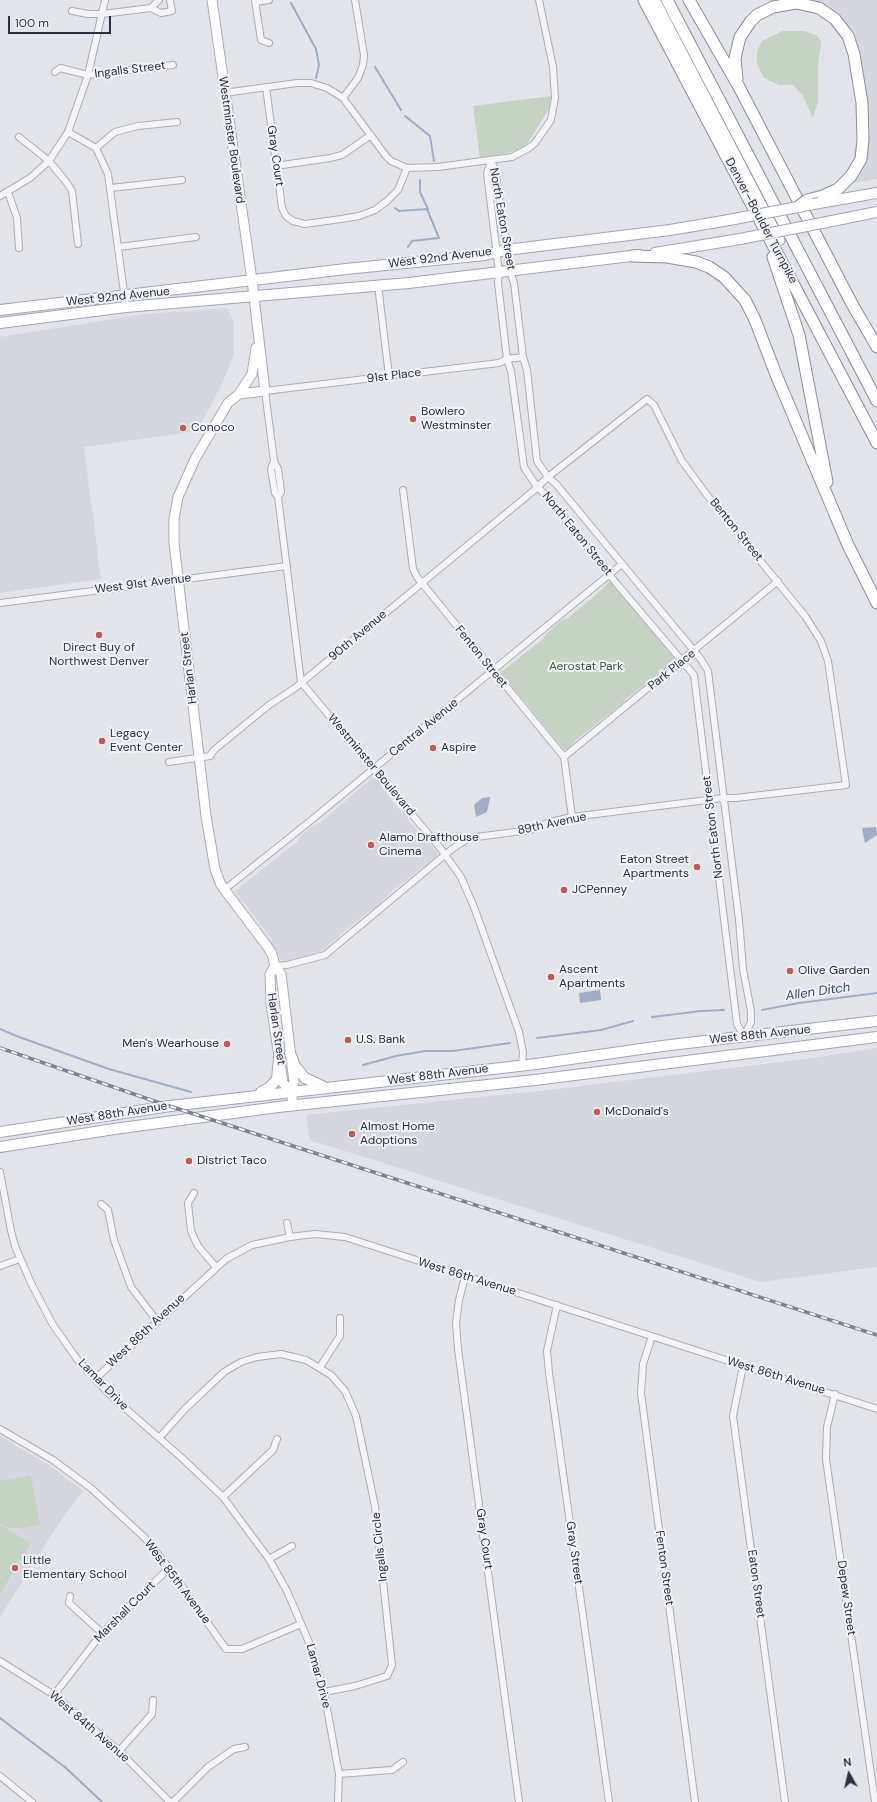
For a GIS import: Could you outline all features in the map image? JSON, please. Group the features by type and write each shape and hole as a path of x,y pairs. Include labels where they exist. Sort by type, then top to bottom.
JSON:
{"highway":[{"name":"Denver–Boulder Turnpike","path":"644,0 877,443"},
{"path":"654,0 877,428"},
{"path":"667,0 877,401"},
{"path":"676,0 877,385"},
{"path":"690,0 739,87 845,291 877,347"},
{"path":"739,87 735,69 737,45 751,22 765,10 788,3 811,5 835,18 848,36 854,54 862,103 863,140 861,159 851,176 838,189 823,196 807,200 798,207"},
{"path":"742,186 773,257 795,320 809,378 826,480 845,538"},
{"path":"632,256 674,258 696,262 709,267 724,277 745,300 755,320 776,377 845,538 877,603"}],"main road":[{"name":"West 92nd Avenue","path":"0,310 252,280 486,255 502,251 648,234 819,204 877,192"},
{"name":"West 92nd Avenue","path":"0,322 126,307 378,285 504,272 632,256 740,238 877,212"},
{"name":"West 88th Avenue","path":"0,1132 141,1109 522,1065 744,1036 877,1021"},
{"name":"West 88th Avenue","path":"0,1147 114,1129 293,1105 535,1080 877,1037"},
{"path":"290,1053 295,1066 305,1078 326,1088"},
{"path":"254,1095 269,1088 277,1079 279,1057"}],"street":[{"name":"Ingalls Street","path":"0,196 30,178 49,161 68,132 88,75 105,0"},
{"path":"151,8 159,0"},
{"path":"72,11 88,14 102,14 151,8 161,13 172,11 170,0"},
{"name":"Westminster Boulevard","path":"212,0 224,93 252,280 258,335"},
{"path":"269,43 261,40 256,1 270,0"},
{"path":"342,98 358,78 363,66 364,55 355,0"},
{"path":"224,93 297,83 311,83 327,88 342,98 391,161 406,168 425,169 512,157 535,143 551,120 555,98 553,67 539,0"},
{"name":"Ingalls Street","path":"56,72 60,68 88,75 173,65"},
{"name":"Gray Court","path":"266,87 282,208 286,216 293,221 305,224 360,216 375,210 388,201 398,190 406,168"},
{"path":"96,148 115,132 138,126 177,122"},
{"path":"68,132 96,148 108,174 126,307"},
{"path":"19,136 49,161 72,191 78,244"},
{"path":"276,166 342,155 371,136"},
{"name":"North Eaton Street","path":"491,161 487,174 502,251 504,272 514,284 523,357 527,370 537,460 548,477 556,484 704,664 709,676 740,931 743,969 751,1011 751,1022 744,1036"},
{"name":"North Eaton Street","path":"491,161 495,169 504,272 498,283 507,359 511,371 522,461 526,471 537,487 545,494 692,672 695,678 708,800 737,1024 744,1036"},
{"path":"111,188 182,180"},
{"path":"8,192 16,218 19,248"},
{"path":"119,247 196,237"},
{"path":"378,285 389,376"},
{"path":"258,335 274,461 271,469 275,493 278,497 302,682"},
{"name":"Harlan Street","path":"258,335 252,374 240,394 228,403 195,459 178,497 174,519 174,543 199,759 215,869 224,890 267,946 272,954 275,966 281,974 294,1082 291,1091 293,1105"},
{"name":"91st Place","path":"265,391 499,363 507,359 523,357"},
{"path":"240,394 265,391"},
{"name":"Benton Street","path":"548,477 647,398 654,405 682,461 707,495 814,628 821,641 828,661 846,785"},
{"name":"90th Avenue","path":"169,762 199,759 210,756 214,750 269,705 302,682 548,477"},
{"name":"Fenton Street","path":"403,490 413,569 421,583 564,757"},
{"name":"Central Avenue","path":"224,890 622,564"},
{"name":"West 91st Avenue","path":"0,603 287,566"},
{"name":"Park Place","path":"564,757 778,582"},
{"name":"Westminster Boulevard","path":"302,682 446,855 461,877 494,961 519,1032 523,1052 522,1065"},
{"path":"564,757 572,817"},
{"name":"89th Avenue","path":"275,966 287,965 325,955 446,855 469,838 530,830 550,822 572,817 723,798 736,798 846,785"},
{"name":"Harlan Street","path":"275,966 270,974 270,991 283,1083 291,1091"},
{"path":"270,991 280,1002 282,1026 289,1041"},
{"name":"Lamar Drive","path":"0,1172 11,1231 20,1259 52,1324 77,1359 109,1394 223,1497 269,1559 311,1647 324,1692 339,1774 338,1802"},
{"path":"194,1193 188,1203 191,1231 198,1246 216,1267"},
{"path":"101,1204 108,1210 114,1240 131,1287 157,1321"},
{"path":"287,1223 290,1237"},
{"name":"West 86th Avenue","path":"95,1379 216,1267 242,1249 262,1242 315,1234 345,1237 465,1277 877,1408"},
{"path":"0,1266 20,1259"},
{"name":"Gray Court","path":"465,1277 459,1300 456,1323 458,1349 519,1802"},
{"name":"Gray Street","path":"557,1305 547,1351 549,1373 609,1802"},
{"path":"320,1367 340,1336 340,1318"},
{"name":"Fenton Street","path":"652,1336 642,1364 641,1393 695,1802"},
{"name":"Ingalls Circle","path":"159,1438 224,1372 241,1362 264,1355 281,1354 306,1360 320,1367 331,1375 345,1391 356,1416 375,1506 392,1665 387,1676 355,1686 324,1692"},
{"name":"Eaton Street","path":"743,1366 733,1416 786,1802"},
{"name":"Depew Street","path":"835,1394 827,1427 826,1459 875,1802"},
{"name":"West 85th Avenue","path":"0,1429 53,1460 92,1489 145,1538 169,1568 226,1649 242,1649 301,1624"},
{"path":"223,1497 273,1450 277,1439"},
{"path":"269,1559 292,1546"},
{"name":"Marshall Court","path":"54,1695 102,1633 169,1568"},
{"path":"70,1596 68,1603 102,1633"},
{"name":"West 84th Avenue","path":"0,1661 54,1695 119,1751 172,1802"},
{"path":"119,1751 152,1714 153,1700"},
{"path":"172,1802 208,1767 234,1749 245,1747"},
{"path":"339,1774 392,1770 403,1762"},
{"path":"0,1776 32,1802"}],"shaded area":[{"path":"814,0 877,0 877,179 853,183 866,158 868,135 841,19 831,9"},
{"path":"227,308 234,322 234,354 222,384 197,431 84,447 101,579 0,593 0,337 145,314"},
{"path":"372,778 379,780 383,789 398,808 405,812 412,825 437,852 437,857 429,865 422,867 388,895 376,908 365,914 320,952 286,962 282,961 272,945 272,940 243,901 239,900 235,891 297,842 300,837 312,826 320,823"},
{"path":"877,1048 877,1267 761,1282 310,1140 306,1115 548,1090 806,1059"},
{"name":"Little Elementary School","path":"0,1436 50,1466 83,1491 59,1523 0,1617"}],"green space":[{"path":"783,31 804,31 816,35 821,41 818,67 818,102 813,118 803,96 793,85 779,85 764,78 757,64 757,51 762,41"},
{"path":"551,96 549,109 527,144 517,151 480,158 473,106"},
{"name":"Aerostat Park","path":"609,582 614,583 673,656 675,661 626,699 621,706 615,709 576,740 568,749 564,750 512,686 502,677 501,672 543,639 547,633 562,620 568,618"},
{"path":"28,1476 31,1477 40,1525 24,1528 9,1528 0,1524 0,1481"},
{"path":"0,1525 31,1543 0,1594"}],"water":[{"path":"490,797 487,812 476,817 474,805 482,798"},
{"path":"876,827 877,835 865,843 862,828"},
{"name":"Ascent Apartments","path":"600,990 601,1000 580,1003 579,993"}],"waterway":[{"path":"291,3 316,49 319,65 316,78"},
{"path":"375,67 401,110"},
{"path":"405,116 430,136 434,161"},
{"path":"420,180 420,192 428,209"},
{"path":"395,208 399,211 427,209 439,238 412,241 408,247"},
{"name":"Allen Ditch","path":"762,1010 799,1003 877,993"},
{"path":"652,1017 701,1011 724,1010"},
{"path":"537,1038 601,1030 633,1021"},
{"path":"0,1029 109,1069 191,1092"},
{"path":"363,1065 396,1056 425,1051 453,1051 510,1043"},
{"path":"0,1718 66,1768 102,1802"}],"railway":[{"path":"0,1048 154,1101 877,1335"}],"place":[{"name":"Bowlero Westminster","path":"413,419"},
{"name":"Conoco","path":"183,428"},
{"name":"Direct Buy of Northwest Denver","path":"99,635"},
{"name":"Legacy Event Center","path":"102,741"},
{"name":"Aspire","path":"433,748"},
{"name":"Alamo Drafthouse Cinema","path":"371,845"},
{"name":"Eaton Street Apartments","path":"697,867"},
{"name":"JCPenney","path":"564,890"},
{"name":"Olive Garden","path":"790,971"},
{"name":"Ascent Apartments","path":"551,977"},
{"name":"U.S. Bank","path":"348,1040"},
{"name":"Men's Wearhouse","path":"227,1044"},
{"name":"McDonald's","path":"597,1112"},
{"name":"Almost Home Adoptions","path":"352,1134"},
{"name":"District Taco","path":"189,1161"},
{"name":"Little Elementary School","path":"15,1568"}]}
